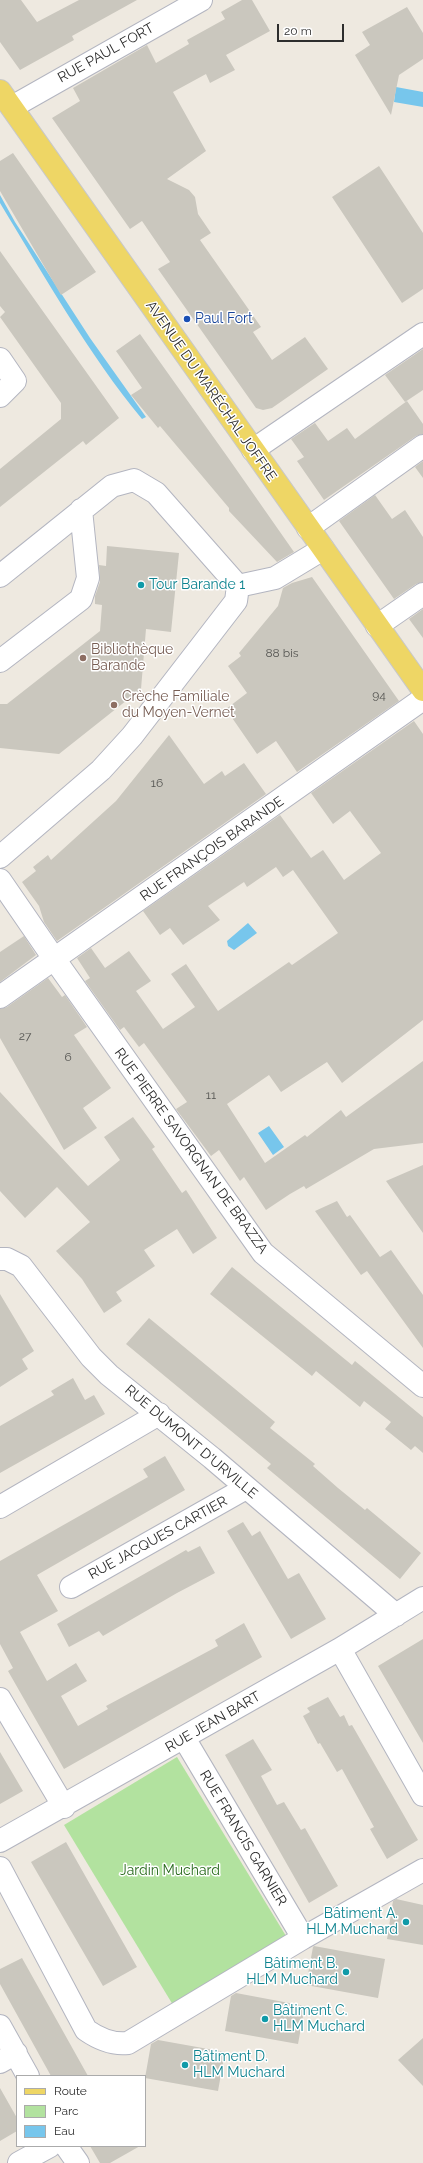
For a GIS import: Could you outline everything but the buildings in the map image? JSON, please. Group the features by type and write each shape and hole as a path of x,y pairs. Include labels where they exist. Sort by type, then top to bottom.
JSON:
{"main road":[{"name":"AVENUE DU MARÉCHAL JOFFRE","path":"6,99 423,690"}],"street":[{"name":"RUE PAUL FORT","path":"6,99 201,0"},
{"path":"253,450 423,334"},
{"path":"0,359 15,381 0,396"},
{"path":"308,528 423,446"},
{"path":"0,576 112,486 134,480 156,494 237,593"},
{"path":"0,661 81,598 88,578 81,510"},
{"path":"1,852 101,770 127,742 237,593 275,578 323,550"},
{"path":"377,626 423,594"},
{"name":"RUE FRANÇOIS BARANDE","path":"0,997 55,960 423,699"},
{"name":"RUE PIERRE SAVORGNAN DE BRAZZA","path":"0,880 263,1253 423,1386"},
{"name":"RUE DUMONT D'URVILLE","path":"0,1259 7,1259 21,1266 91,1356 109,1375 159,1414 396,1615"},
{"path":"0,1507 159,1414"},
{"name":"RUE JACQUES CARTIER","path":"71,1587 246,1488"},
{"name":"RUE JEAN BART","path":"0,1841 64,1807 340,1649 423,1598"},
{"path":"340,1649 423,1796"},
{"path":"0,1699 64,1807"},
{"name":"RUE FRANCIS GARNIER","path":"184,1738 303,1938"},
{"path":"0,1868 86,2030 100,2040 119,2044 128,2042 303,1938 423,1870"},
{"path":"0,2026 8,2058 27,2075"},
{"path":"20,2163 48,2147"},
{"path":"67,2147 78,2163"}],"green space":[{"name":"Jardin Muchard","path":"177,1757 286,1936 173,2005 64,1825"}],"water":[{"path":"396,87 423,92 423,107 394,102"},
{"path":"0,195 15,222 90,338 146,417 142,419 122,394 85,341 0,203"},
{"path":"248,923 257,933 234,950 228,946 227,941"},
{"path":"269,1126 284,1147 273,1155 258,1133"}],"place":[{"name":"Paul Fort","path":"187,319"},
{"name":"Tour Barande 1","path":"141,585"},
{"name":"Bibliothèque Barande","path":"83,658"},
{"name":"Crèche Familiale du Moyen-Vernet","path":"114,705"},
{"name":"Bâtiment A. HLM Muchard","path":"406,1922"},
{"name":"Bâtiment B. HLM Muchard","path":"346,1972"},
{"name":"Bâtiment C. HLM Muchard","path":"265,2019"},
{"name":"Bâtiment D. HLM Muchard","path":"185,2065"}]}
